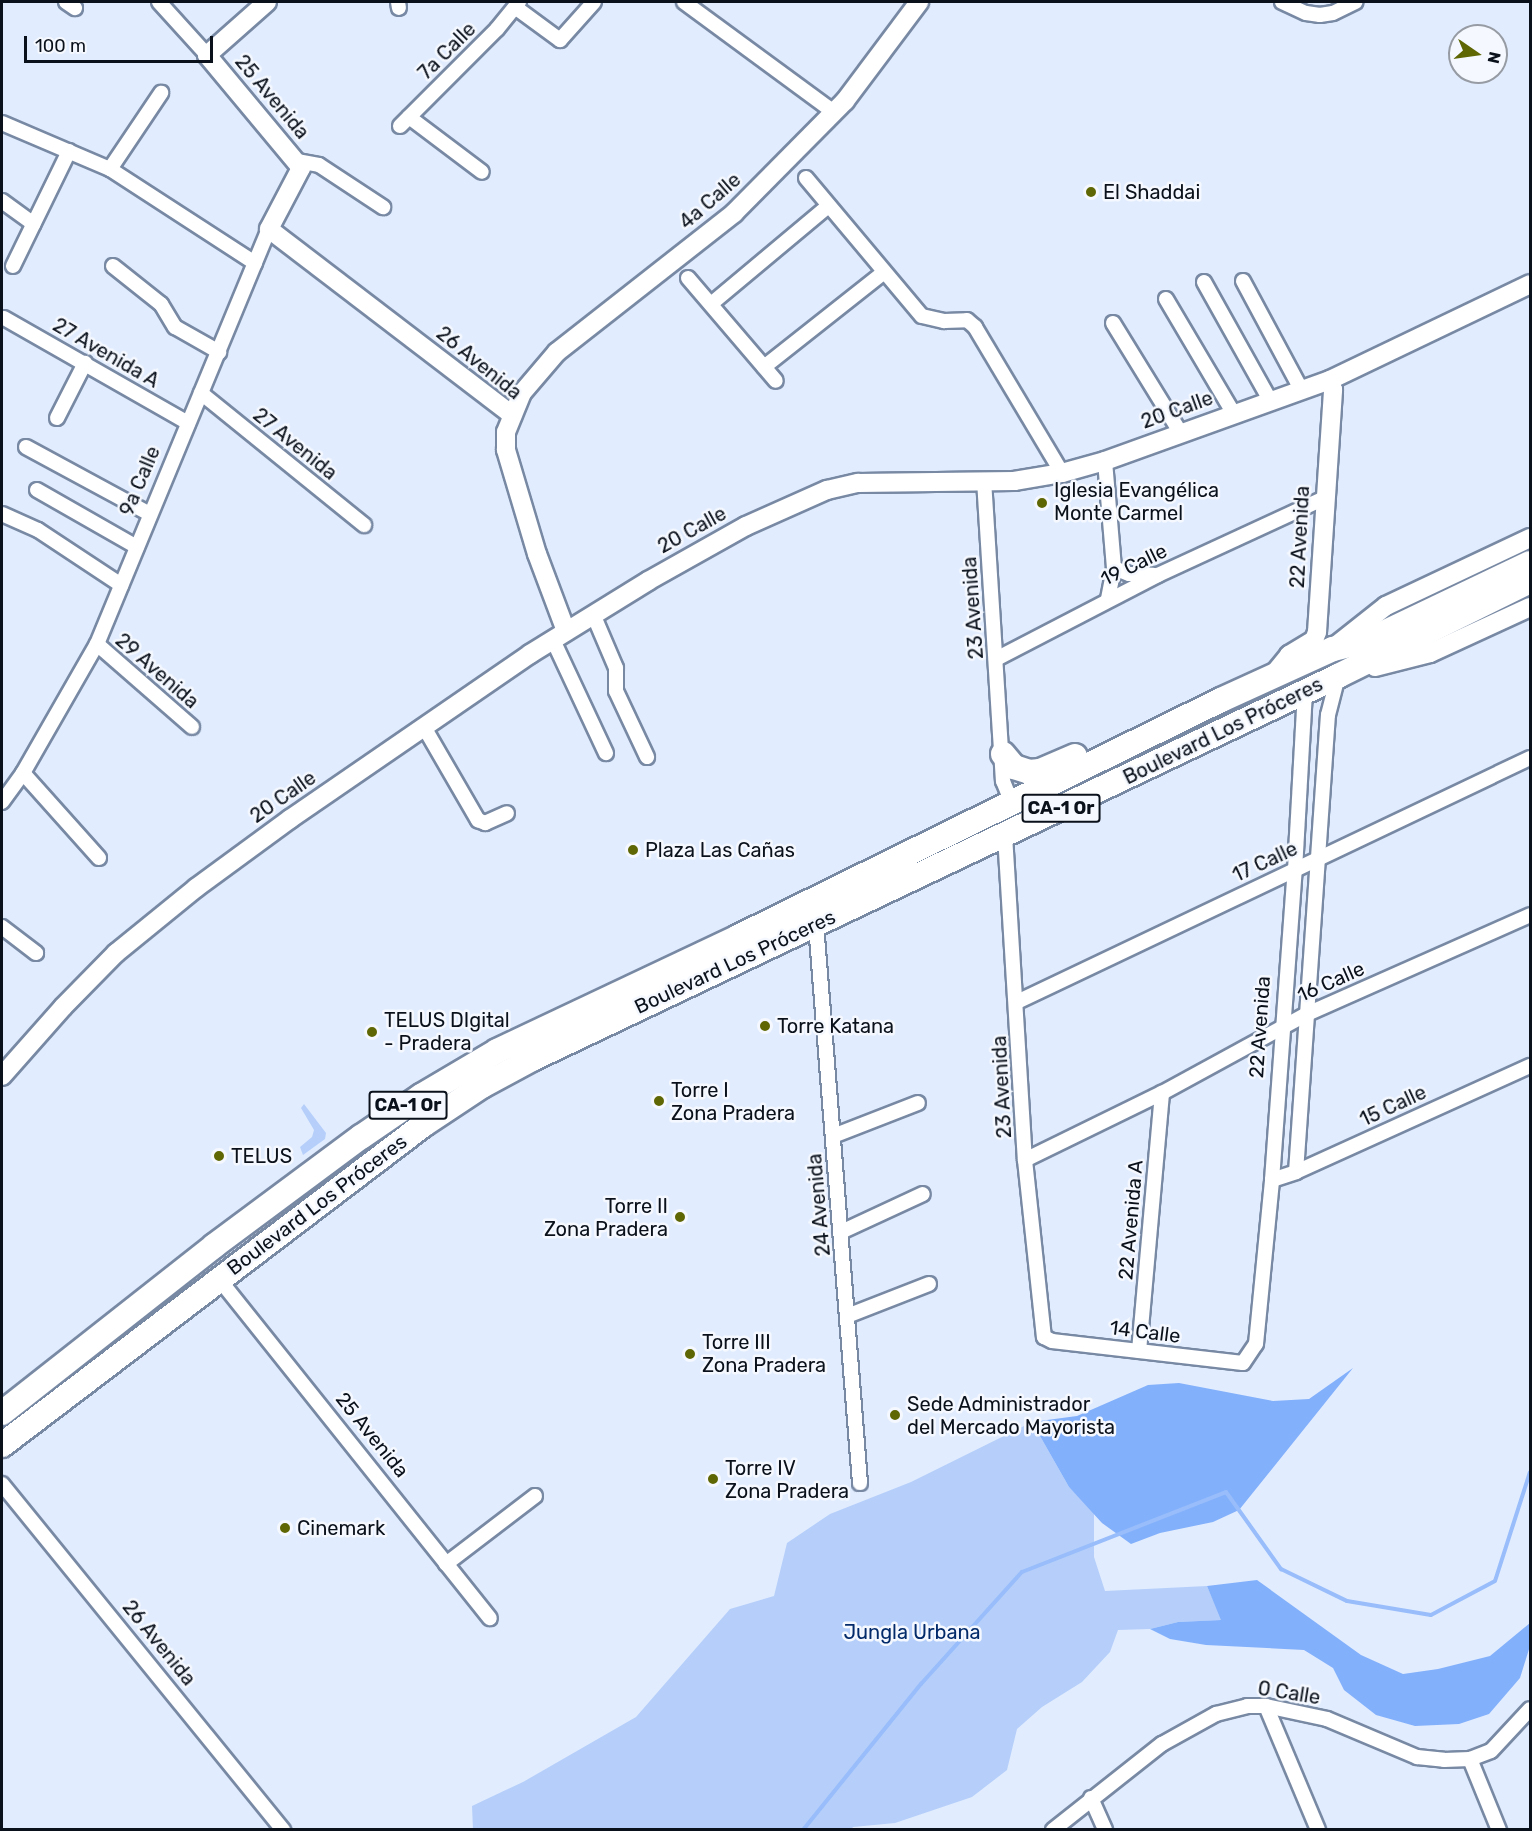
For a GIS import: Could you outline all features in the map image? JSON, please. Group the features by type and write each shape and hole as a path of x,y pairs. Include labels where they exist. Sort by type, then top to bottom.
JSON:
{"highway":[{"name":"Boulevard Los Próceres","path":"2,1412 214,1246 361,1137 480,1061 1221,700 1333,648 1369,640 1530,564"},
{"path":"1333,648 1468,578"},
{"name":"Boulevard Los Próceres","path":"2,1445 423,1125 482,1086 1343,673 1530,580"},
{"path":"1343,673 1375,667 1456,631"},
{"path":"1003,754 1014,767 1020,770 1040,771 1200,698 1221,700"}],"street":[{"name":"25 Avenida","path":"159,2 299,164"},
{"path":"207,55 267,2"},
{"path":"517,4 560,40 594,2"},
{"path":"684,2 834,111"},
{"name":"4a Calle","path":"512,415 522,393 557,352 734,213 845,101 918,2"},
{"path":"1282,2 1306,13 1320,15 1333,13 1356,2"},
{"name":"7a Calle","path":"482,172 405,122 497,28 517,4"},
{"path":"111,169 162,93"},
{"path":"2,123 111,169 255,263"},
{"path":"13,266 69,151"},
{"path":"299,164 318,165 383,207"},
{"name":"9a Calle","path":"2,802 23,773 96,644 269,229 299,164"},
{"path":"806,178 883,273 922,316 944,321 968,320 975,327 1062,473"},
{"path":"2,201 34,224"},
{"path":"711,304 828,206"},
{"name":"26 Avenida","path":"269,229 512,415 505,440 506,450 559,636"},
{"path":"113,266 161,304 175,327 219,352"},
{"path":"764,367 883,273"},
{"path":"688,278 776,381"},
{"path":"1244,281 1301,389"},
{"path":"1204,282 1270,400"},
{"name":"20 Calle","path":"2,1076 116,952 196,888 424,727 559,636 746,526 828,490 885,481 1014,481 1062,473 1105,461 1180,432 1330,380 1530,284"},
{"path":"1166,299 1234,414"},
{"name":"27 Avenida A","path":"4,318 188,423"},
{"path":"1113,323 1180,432"},
{"path":"57,418 85,363"},
{"name":"22 Avenida","path":"1272,677 1289,655 1314,640 1317,632 1333,390 1330,380"},
{"name":"27 Avenida","path":"201,393 364,525"},
{"path":"26,447 150,514"},
{"path":"1105,461 1114,568 1108,599"},
{"name":"23 Avenida","path":"984,480 1003,781 1012,803"},
{"path":"37,490 137,547"},
{"name":"19 Calle","path":"996,659 1158,574 1325,498"},
{"path":"2,514 38,530 121,585"},
{"name":"Boulevard Los Próceres","path":"1333,648 1386,606 1530,538"},
{"path":"1114,568 1142,576 1158,574"},
{"path":"1375,667 1430,653 1530,607"},
{"path":"593,614 616,668 616,691 646,757"},
{"path":"559,636 606,753"},
{"name":"29 Avenida","path":"96,644 192,727"},
{"path":"1296,1172 1320,858 1328,715 1343,673"},
{"name":"22 Avenida","path":"1243,1363 1256,1344 1272,1180 1295,870 1305,690"},
{"path":"424,727 478,820 485,823 507,813"},
{"name":"17 Calle","path":"1017,1002 1530,758"},
{"path":"23,773 99,858"},
{"name":"23 Avenida","path":"1005,835 1025,1160 1044,1337"},
{"name":"16 Calle","path":"1025,1160 1162,1093 1282,1026 1530,915"},
{"name":"24 Avenida","path":"816,924 860,1483"},
{"path":"2,927 36,953"},
{"name":"15 Calle","path":"1272,1180 1296,1172 1530,1066"},
{"name":"22 Avenida A","path":"1139,1351 1162,1093"},
{"path":"833,1136 918,1103"},
{"path":"841,1233 924,1194"},
{"name":"25 Avenida","path":"219,1279 490,1618"},
{"path":"847,1316 929,1284"},
{"name":"14 Calle","path":"1044,1337 1052,1341 1243,1363"},
{"name":"26 Avenida","path":"2,1484 274,1827"},
{"path":"446,1564 535,1496"},
{"name":"0 Calle","path":"1053,1830 1162,1744 1216,1714 1247,1706 1266,1706 1327,1719 1417,1757 1444,1760 1470,1759 1491,1751 1530,1709"},
{"path":"1266,1706 1318,1830"},
{"path":"1470,1759 1499,1830"},
{"path":"1091,1798 1105,1830"}],"green space":[{"path":"304,1104 326,1133 325,1139 303,1155 300,1147 312,1137 314,1130 301,1108"},
{"name":"Jungla Urbana","path":"1032,1422 1069,1487 1094,1513 1094,1557 1105,1591 1207,1586 1222,1620 1178,1622 1150,1629 1118,1630 1110,1652 1082,1682 1042,1707 1017,1729 1007,1770 972,1797 895,1823 853,1827 851,1830 473,1830 472,1806 523,1782 636,1717 730,1609 774,1596 787,1543 830,1514 911,1482"}],"shaded area":[{"path":"1353,1368 1239,1510 1213,1522 1160,1533 1131,1544 1102,1523 1069,1487 1032,1422 1077,1416 1148,1385 1179,1383 1273,1401 1309,1399"},
{"path":"1257,1580 1361,1655 1403,1674 1438,1669 1490,1656 1530,1623 1530,1646 1520,1678 1489,1714 1459,1724 1415,1726 1376,1715 1344,1690 1333,1668 1304,1650 1206,1645 1170,1639 1150,1629 1178,1622 1221,1620 1207,1586"}],"waterway":[{"path":"803,1830 921,1684 1022,1572 1226,1492 1281,1569 1347,1601 1431,1615 1495,1581 1530,1472"}],"tunnel":[{"path":"1469,578 1530,549"},
{"path":"1456,631 1530,595"}],"place":[{"name":"El Shaddai","path":"1091,192"},
{"name":"Iglesia Evangélica Monte Carmel","path":"1042,503"},
{"name":"Plaza Las Cañas","path":"633,850"},
{"name":"Torre Katana","path":"765,1026"},
{"name":"TELUS DIgital - Pradera","path":"372,1032"},
{"name":"Torre I Zona Pradera","path":"659,1101"},
{"name":"TELUS","path":"219,1156"},
{"name":"Torre II Zona Pradera","path":"680,1217"},
{"name":"Torre III Zona Pradera","path":"690,1354"},
{"name":"Sede Administrador del Mercado Mayorista","path":"895,1415"},
{"name":"Torre IV Zona Pradera","path":"713,1479"},
{"name":"Cinemark","path":"285,1528"}]}
